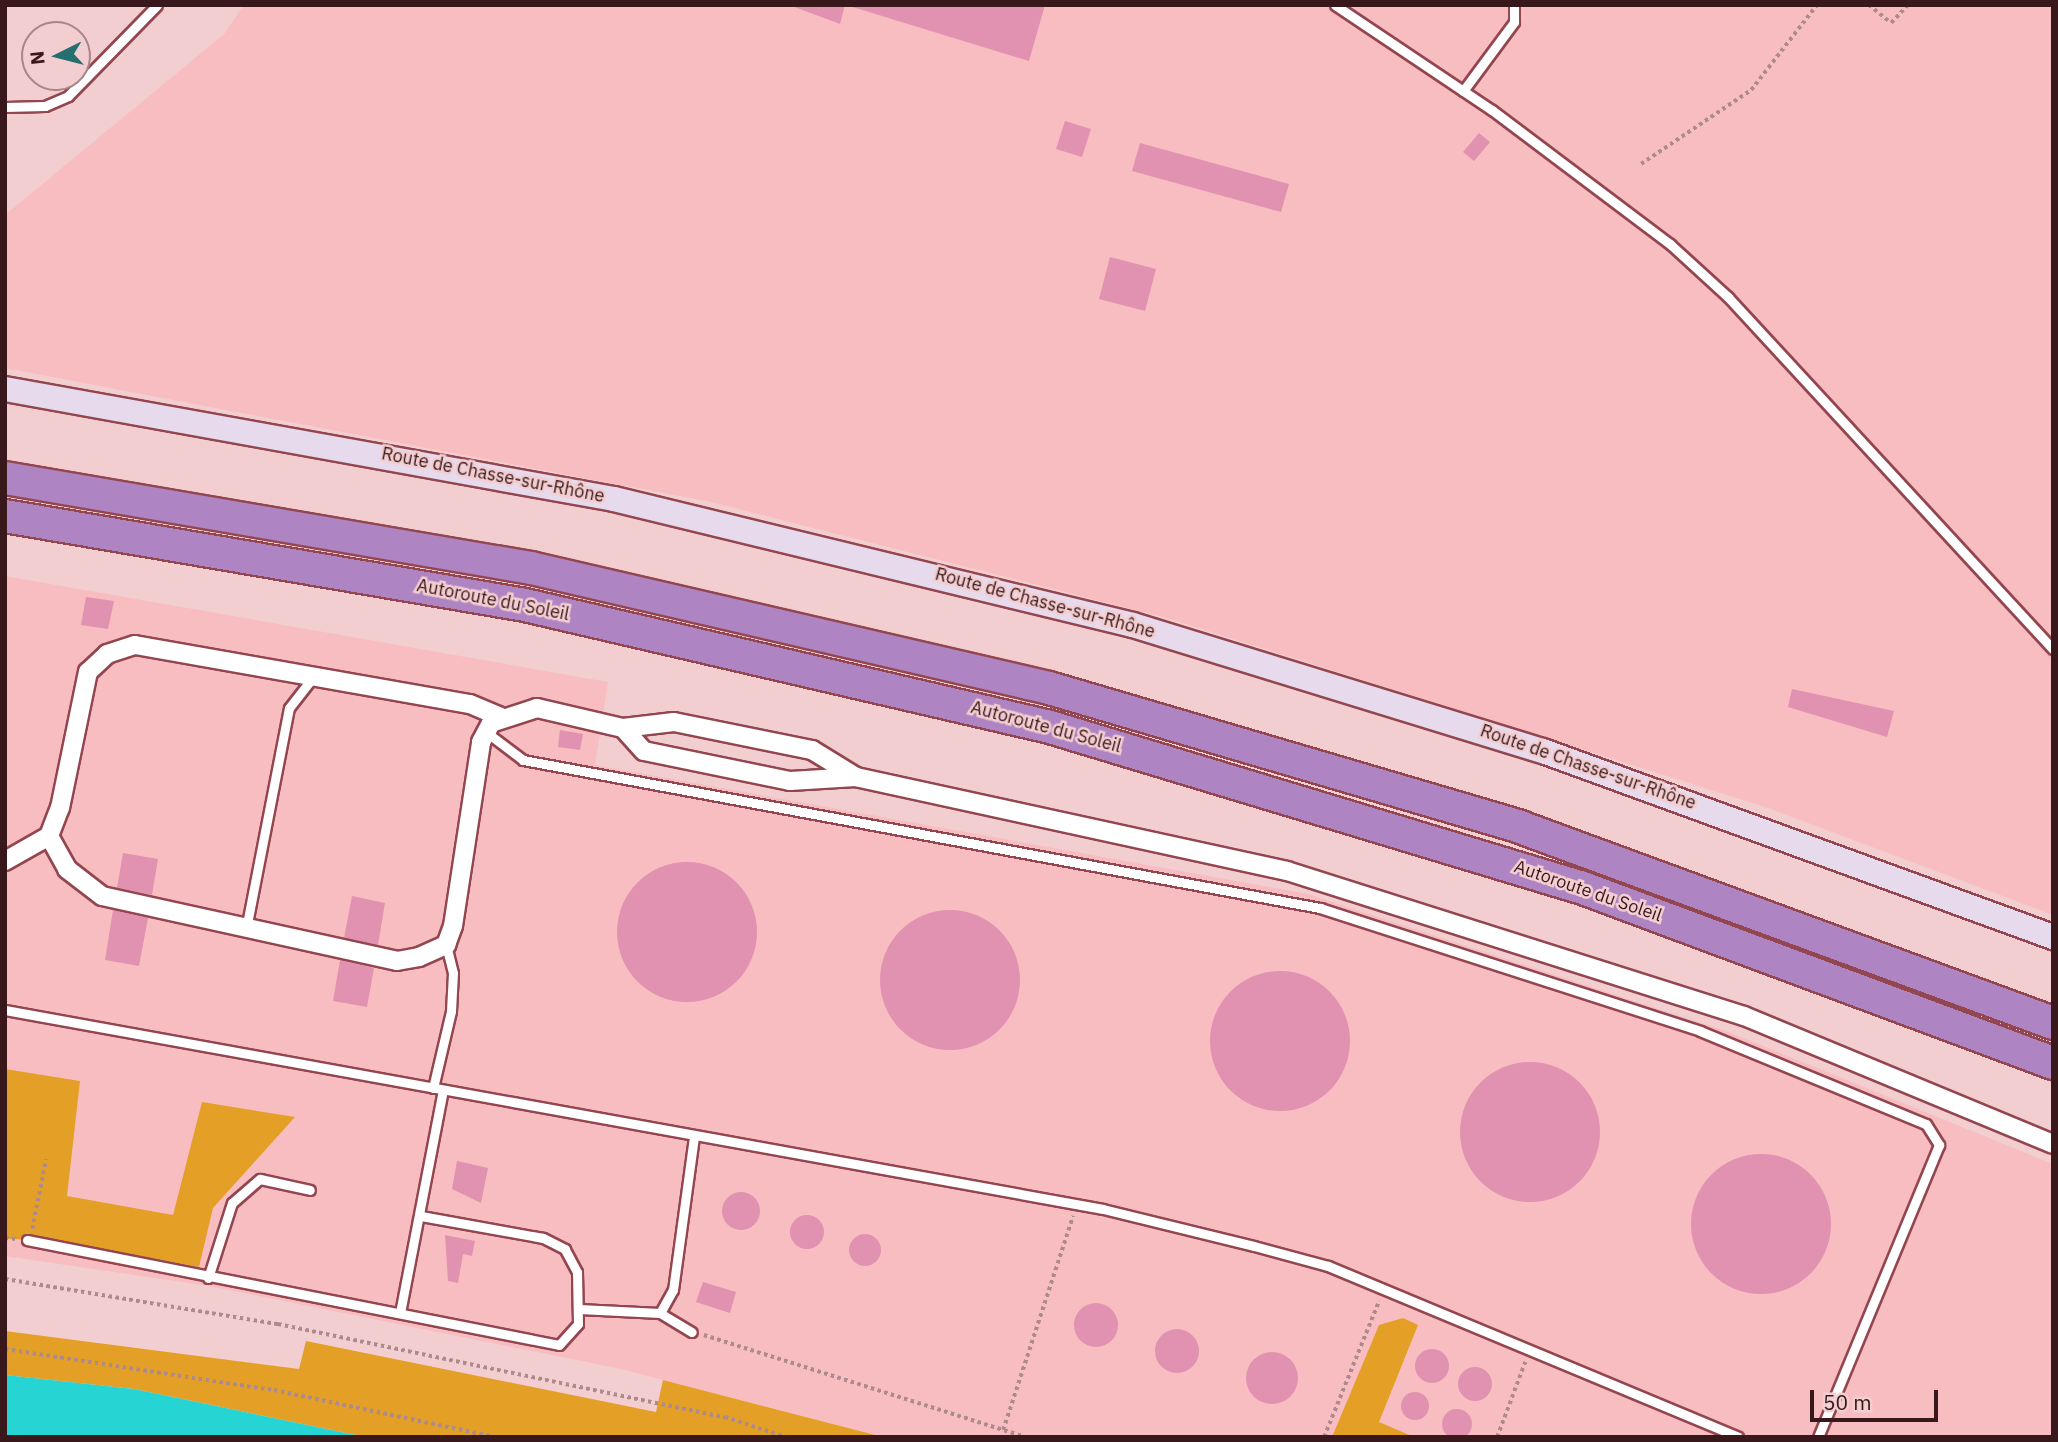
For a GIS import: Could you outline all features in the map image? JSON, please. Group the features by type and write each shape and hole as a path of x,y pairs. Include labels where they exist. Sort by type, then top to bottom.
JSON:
{"highway":[{"path":"5,478 531,568 1049,688 1532,831 2053,1023"},
{"name":"Autoroute du Soleil","path":"5,516 525,605 1049,727 1583,888 2053,1063"},
{"path":"1961,1027 1996,1060 2053,1085"}],"main road":[{"name":"Route de Chasse-sur-Rhône","path":"5,389 614,499 1133,625 1544,751 2053,937"}],"street":[{"path":"5,861 48,836 60,808 88,672 107,654 135,645 470,704 500,718"},
{"path":"48,836 67,869 102,896 397,961 446,945 486,732 500,718 537,708 623,728 674,722 812,750 856,777"},
{"path":"623,728 644,751 790,781 856,777 1287,871 1744,1016 2053,1144"}],"lane":[{"path":"5,107 45,106 68,96 157,5"},
{"path":"1335,5 1463,91 1670,244 1728,297 2053,649"},
{"path":"1463,91 1514,22 1514,5"},
{"path":"246,929 289,708 313,676"},
{"path":"486,732 523,760 1320,908 1700,1031 1926,1124 1939,1145 1818,1437"},
{"path":"400,1313 421,1216 451,1011 453,973 446,945"},
{"path":"5,1010 1076,1205 1254,1246 1383,1289 1738,1437"},
{"path":"660,1313 673,1290 694,1136"},
{"path":"208,1278 232,1203 260,1179 310,1190"},
{"path":"27,1240 208,1278 559,1345 578,1324 577,1272 565,1249 543,1238 421,1216"},
{"path":"579,1309 639,1317 660,1313 692,1332"}],"path":[{"path":"1641,164 1751,90 1817,5"},
{"path":"1869,5 1891,23 1908,5"},
{"path":"5,1238 27,1240 40,1214 46,1159"},
{"path":"1003,1430 1076,1205"},
{"path":"5,1279 278,1324 725,1418 786,1437"},
{"path":"1324,1437 1383,1289"},
{"path":"692,1332 1025,1437"},
{"path":"5,1349 274,1390 496,1437"},
{"path":"1497,1437 1530,1350"}],"shaded area":[{"path":"244,5 2053,5 2053,915 1768,808 1167,618 711,502 5,368 5,215 224,34"},
{"path":"5,576 608,682 595,765 1308,894 1729,1032 2053,1164 2053,1437 883,1437 621,1369 209,1286 5,1256"},
{"path":"5,1069 80,1081 67,1196 173,1215 202,1102 295,1117 213,1208 199,1267 53,1240 5,1239"},
{"path":"1403,1318 1418,1325 1379,1422 1414,1437 1332,1437 1379,1325"},
{"path":"5,1331 299,1369 306,1341 656,1412 663,1380 883,1437 365,1437 134,1389 5,1375"}],"water":[{"path":"5,1375 134,1389 365,1437 5,1437"}],"building":[{"path":"789,5 845,5 840,24"},
{"path":"846,5 1045,5 1029,61"},
{"path":"1065,121 1091,129 1082,157 1056,149"},
{"path":"1479,133 1490,142 1474,161 1463,152"},
{"path":"1140,143 1289,184 1281,212 1132,171"},
{"path":"1110,257 1156,269 1145,311 1099,299"},
{"path":"86,597 114,601 108,629 81,625"},
{"path":"1792,689 1894,711 1887,737 1788,707"},
{"path":"560,730 583,734 580,750 558,747"},
{"path":"123,853 158,859 152,895 117,888"},
{"path":"687,862 714,867 736,883 752,905 757,932 752,959 736,981 714,997 687,1002 660,997 638,981 622,959 617,932 622,905 638,883 660,867"},
{"path":"352,896 385,903 378,945 344,938"},
{"path":"113,910 148,918 139,966 105,960"},
{"path":"950,910 977,915 999,931 1015,953 1020,980 1015,1007 999,1029 977,1045 950,1050 923,1045 901,1029 885,1007 880,980 885,953 901,931 923,915"},
{"path":"340,960 374,968 367,1007 333,1001"},
{"path":"1280,971 1307,976 1329,992 1345,1014 1350,1041 1345,1068 1329,1090 1307,1106 1280,1111 1253,1106 1231,1090 1215,1068 1210,1041 1215,1014 1231,992 1253,976"},
{"path":"1530,1062 1557,1067 1579,1083 1595,1105 1600,1132 1595,1159 1579,1181 1557,1197 1530,1202 1503,1197 1481,1181 1465,1159 1460,1132 1465,1105 1481,1083 1503,1067"},
{"path":"1761,1154 1788,1159 1810,1175 1826,1197 1831,1224 1826,1251 1810,1273 1788,1289 1761,1294 1734,1289 1712,1273 1696,1251 1691,1224 1696,1197 1712,1175 1734,1159"},
{"path":"457,1161 488,1168 481,1203 452,1189"},
{"path":"741,1192 754,1198 760,1211 754,1224 741,1230 728,1224 722,1211 728,1198"},
{"path":"807,1215 819,1220 824,1232 819,1244 807,1249 795,1244 790,1232 795,1220"},
{"path":"865,1234 876,1239 881,1250 876,1261 865,1266 854,1261 849,1250 854,1239"},
{"path":"445,1235 475,1241 472,1256 463,1254 458,1283 448,1281"},
{"path":"703,1282 736,1292 730,1313 696,1302"},
{"path":"1096,1303 1111,1310 1118,1325 1111,1340 1096,1347 1081,1340 1074,1325 1081,1310"},
{"path":"1177,1329 1192,1336 1199,1351 1192,1366 1177,1373 1162,1366 1155,1351 1162,1336"},
{"path":"1432,1349 1444,1354 1449,1366 1444,1378 1432,1383 1420,1378 1415,1366 1420,1354"},
{"path":"1272,1352 1282,1354 1290,1360 1296,1368 1296,1388 1290,1396 1282,1402 1272,1404 1262,1402 1254,1396 1248,1388 1246,1378 1248,1368 1254,1360 1262,1354"},
{"path":"1475,1367 1487,1372 1492,1384 1487,1396 1475,1401 1463,1396 1458,1384 1463,1372"},
{"path":"1415,1392 1425,1396 1429,1406 1425,1416 1415,1420 1405,1416 1401,1406 1405,1396"},
{"path":"1457,1409 1467,1414 1472,1424 1467,1434 1457,1439 1447,1434 1442,1424 1447,1414"}]}
